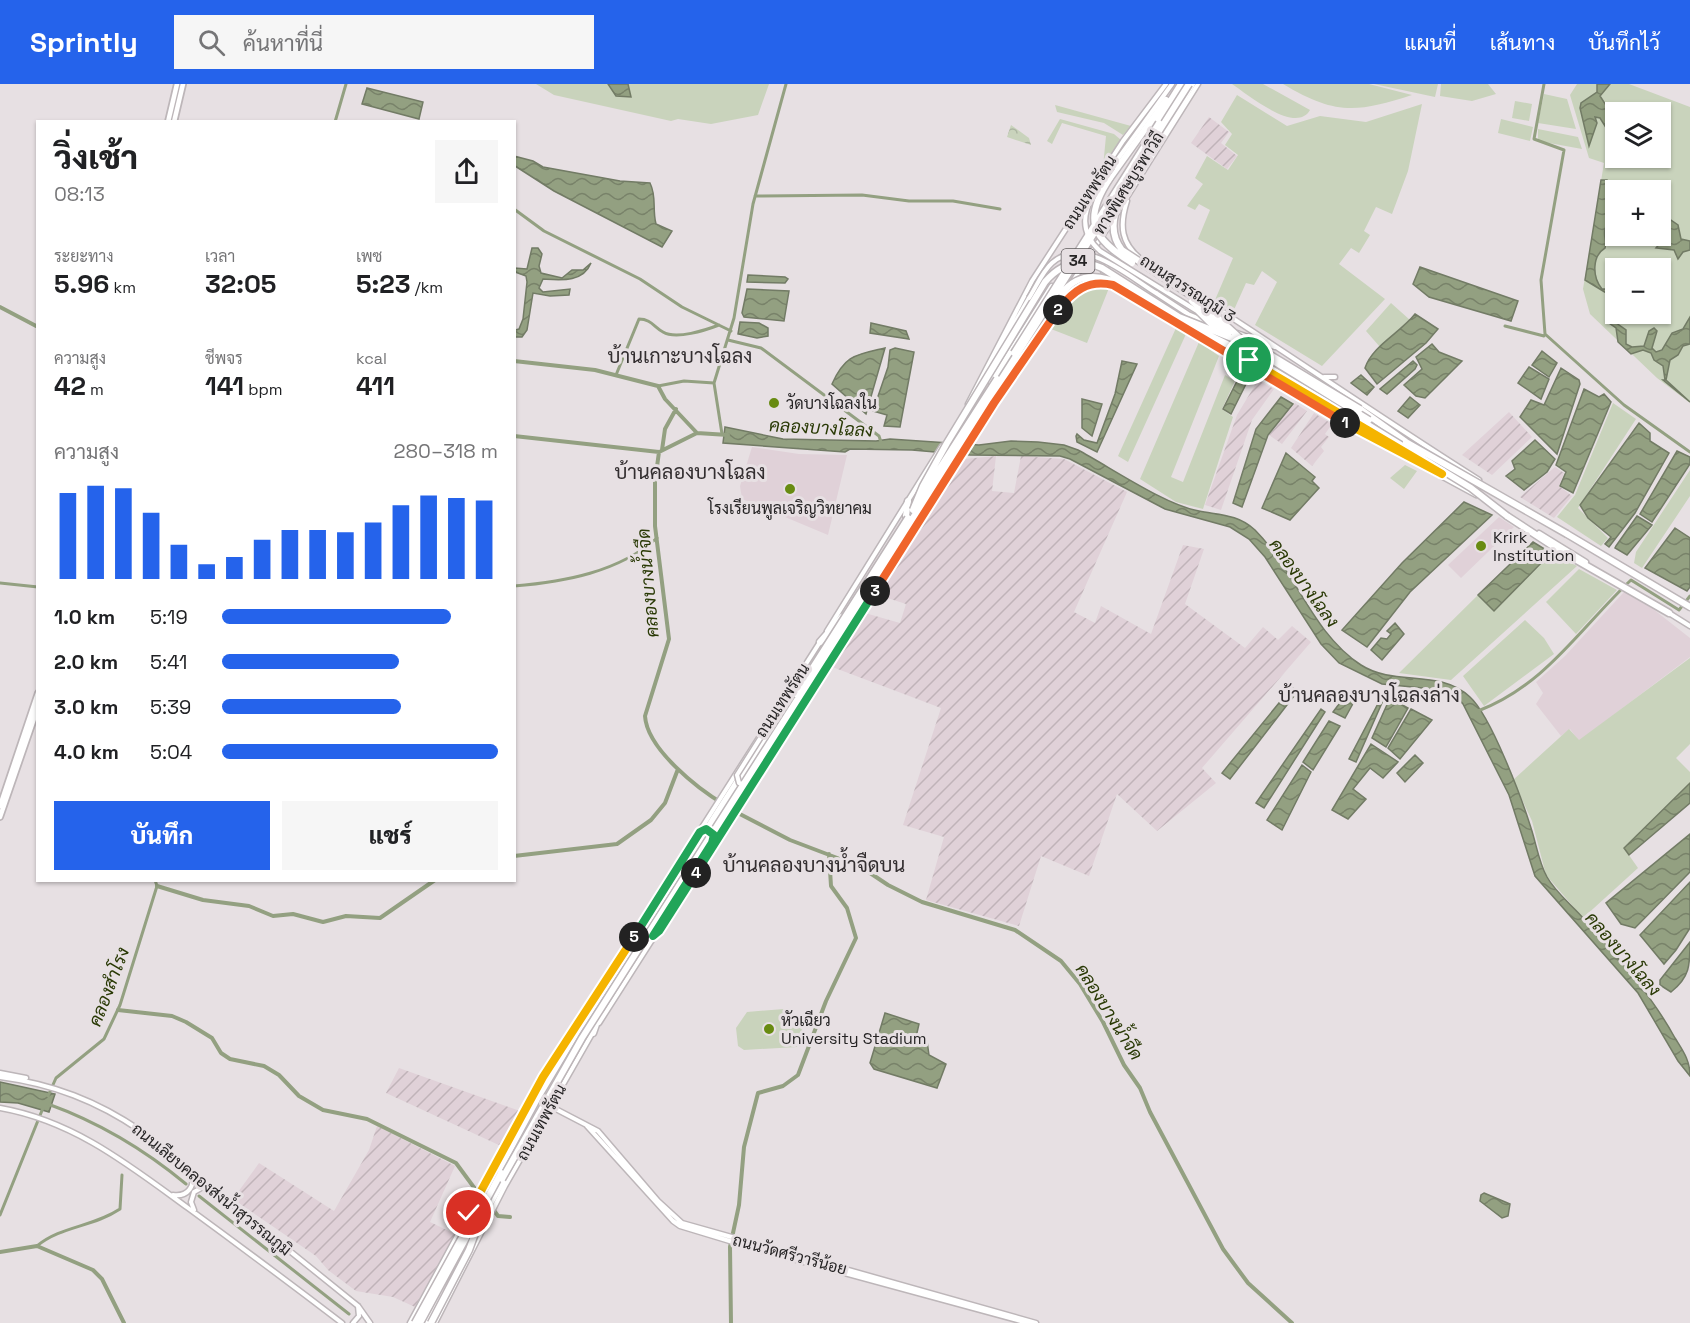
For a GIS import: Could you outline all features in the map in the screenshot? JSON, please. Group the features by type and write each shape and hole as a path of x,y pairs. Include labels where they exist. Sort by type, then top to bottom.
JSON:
{"highway":[{"path":"1181,84 1096,201 1094,224 1098,235 1111,249 1194,302 1236,341 1471,488 1528,531 1669,613"},
{"name":"ถนนเทพรัตน","path":"429,1323 461,1258 545,1103 601,1010 842,617 1181,84"},
{"name":"ทางพิเศษบูรพาวิถี","path":"420,1323 582,1038 1181,84"},
{"path":"1191,84 1160,139 1124,191 1114,212 1115,239 1132,259 1198,300 1262,356 1662,588 1685,605"},
{"name":"ถนนเทพรัตน","path":"730,799 860,604 1191,84"},
{"name":"ทางพิเศษบูรพาวิถี","path":"915,511 1191,84"},
{"path":"915,511 923,486 947,442 1041,288 1053,273 1073,263 1102,268 1187,321 1269,354 1360,409 1406,441"},
{"path":"915,511 949,469 1060,295 1071,284 1086,277 1104,277 1118,283 1192,330 1241,351 1357,418"},
{"path":"906,516 908,501"},
{"path":"850,630 860,604"},
{"path":"820,642 842,617"},
{"name":"ถนนเทพรัตน","path":"413,1323 537,1099 577,1032 719,817"},
{"path":"577,1032 588,1007"},
{"path":"593,1033 601,1010"},
{"path":"413,1323 456,1245 478,1219"},
{"path":"429,1323 469,1250 478,1219"}],"main road":[{"path":"174,120 177,84"},
{"path":"169,120 183,84"},
{"name":"ถนนเทพรัตน","path":"413,1323 543,1077 614,967 719,817 820,642 948,437 1032,281 1123,141 1166,84"},
{"path":"1172,84 1091,196 1085,211 1086,228 1093,244 1100,251 1197,311 1237,352 1282,381 1442,474 1620,585"},
{"name":"ถนนเทพรัตน","path":"730,799 850,630 1130,195 1198,84"},
{"name":"ถนนสุวรรณภูมิ 3","path":"1130,195 1122,228 1125,242 1133,253 1289,353 1405,434 1685,605"},
{"path":"1133,253 1118,249 1105,267 1105,277 1113,285 1186,331 1356,430 1442,474"},
{"path":"972,395 1052,262 1065,255 1079,253 1099,259 1196,318 1260,340 1289,353"},
{"path":"1050,320 1070,296 1082,287 1098,283 1113,285"},
{"path":"1323,377 1335,377"},
{"path":"1669,613 1690,626"},
{"path":"812,656 737,775 739,783 747,785 750,783 830,659"},
{"path":"0,806 36,699"},
{"path":"0,817 36,713"},
{"name":"ถนนเทพรัตน","path":"429,1323 470,1254 549,1106 653,936 663,924 719,817"},
{"path":"614,967 700,832 706,829 711,831 714,835 712,843 653,936"},
{"name":"ถนนเลียบคลองส่งน้ำสุวรรณภูมิ","path":"0,1075 37,1082 69,1092 135,1127 358,1306 370,1323"},
{"name":"ถนนวัดศรีวารีน้อย","path":"549,1106 598,1131 674,1218 729,1239 1036,1323"},
{"name":"ถนนเลียบคลองส่งน้ำสุวรรณภูมิ","path":"0,1109 22,1113 56,1124 97,1143 199,1215 342,1323"},
{"path":"167,1192 179,1196 190,1190 193,1177 187,1167"},
{"path":"199,1215 190,1202 192,1195 199,1188 209,1188 224,1199"},
{"path":"461,1258 470,1254"},
{"path":"353,1323 359,1316 358,1306"},
{"name":"ถนนวัดศรีวารีน้อย","path":"1002,1314 1028,1323"}],"shaded area":[{"path":"1209,117 1229,132 1221,143 1237,156 1227,169 1191,143"},
{"path":"1258,380 1274,389 1252,420 1221,510 1205,505 1237,415"},
{"path":"1295,403 1307,411 1282,444 1269,435"},
{"path":"1509,412 1532,437 1492,475 1462,455"},
{"path":"1314,413 1332,424 1325,434 1329,437 1321,447 1324,451 1312,466 1291,448"},
{"name":"โรงเรียนพูลเจริญวิทยาคม","path":"752,447 799,454 847,455 828,535 742,499 740,486"},
{"path":"996,456 992,491 1014,493 1021,456 1064,459 1127,492 1074,612 1095,623 1101,606 1151,634 1183,545 1204,549 1185,604 1245,648 1263,627 1278,640 1292,626 1311,642 1202,768 1216,783 1157,831 1117,794 1089,876 1041,856 1019,926 926,900 944,837 903,825 941,708 827,665 865,613 900,623 906,604 878,595 964,459"},
{"path":"1555,467 1564,473 1559,486 1572,496 1554,518 1520,497"},
{"name":"Krirk Institution","path":"1499,517 1514,527 1461,578 1448,565"},
{"path":"1624,592 1653,609 1690,638 1690,657 1579,741 1570,729 1561,736 1536,704 1543,693 1536,682 1565,656"},
{"path":"399,1068 520,1111 501,1146 386,1093"},
{"path":"377,1126 455,1166 430,1222 455,1234 415,1307 393,1297 356,1291 328,1270 316,1256 233,1199 259,1163 334,1211 369,1150"}],"green space":[{"path":"536,84 769,84 758,115 711,124 678,119 671,121 554,95"},
{"path":"1232,84 1263,84 1310,110 1303,116 1294,118 1283,115 1271,110"},
{"path":"1283,84 1369,84 1412,95 1376,105 1346,108 1317,101"},
{"path":"1374,84 1438,84 1435,97"},
{"path":"1441,84 1488,84 1496,94 1472,101 1440,96"},
{"path":"1577,84 1629,84 1690,107 1690,403 1657,378 1590,314 1583,289 1604,163 1589,158 1570,95"},
{"path":"1544,94 1567,99 1576,129 1538,123"},
{"path":"1237,95 1287,126 1320,116 1366,122 1422,104 1408,171 1392,214 1376,207 1364,231 1370,235 1359,253 1351,248 1339,264 1385,299 1322,366 1255,325 1277,282 1262,271 1254,285 1246,283 1233,312 1215,300 1233,258 1198,239 1210,210 1199,204 1195,210 1187,206 1203,184 1195,178 1207,156 1228,170 1238,155 1225,145 1232,134 1221,122"},
{"path":"1515,101 1532,104 1529,121 1512,118"},
{"path":"1055,105 1131,126 1123,135 1104,123 1057,112"},
{"path":"1060,119 1114,134 1121,140 1103,167 1106,136 1062,123 1052,144 1047,141"},
{"path":"1501,119 1533,127 1530,141 1498,133"},
{"path":"1011,125 1029,138 1031,145 1007,137"},
{"path":"1538,129 1578,137 1582,149 1538,141"},
{"path":"1090,287 1109,288 1087,343 1051,329 1074,294"},
{"path":"1391,303 1410,320 1380,347 1366,331"},
{"path":"1176,328 1186,334 1128,462 1118,456"},
{"path":"1199,342 1219,356 1171,477 1183,482 1225,375 1235,381 1222,409 1233,417 1203,509 1176,502 1140,479"},
{"path":"1613,403 1636,419 1578,508 1608,538 1601,546 1557,517 1575,495"},
{"path":"1405,465 1417,471 1404,489 1390,478"},
{"path":"1690,470 1690,496 1642,568 1634,563 1636,552"},
{"path":"1551,553 1577,566 1451,680 1399,673 1478,595 1494,610"},
{"path":"1579,569 1617,590 1576,634 1546,602"},
{"path":"1525,620 1544,638 1554,654 1484,706 1463,676"},
{"path":"1690,658 1690,744 1676,758 1690,772 1690,783 1624,848 1638,868 1583,918 1546,875 1532,821 1513,780 1569,729 1579,740"},
{"name":"หัวเฉียว University Stadium","path":"784,1009 796,1017 802,1030 797,1047 744,1050 738,1046 736,1028 747,1012"}],"water":[{"path":"608,84 628,84 631,97 616,96"},
{"path":"1597,84 1610,84 1600,96 1605,104 1605,126 1600,118 1595,117 1597,123 1589,146 1580,108 1581,103 1597,92"},
{"path":"367,88 423,102 419,119 362,104"},
{"path":"516,157 533,161 543,167 620,181 650,183 656,224 672,231 662,247 554,191 516,167"},
{"path":"1601,180 1605,180 1605,246 1596,261 1595,273 1596,279 1605,292 1585,280"},
{"path":"1671,220 1678,225 1681,239 1690,241 1690,250 1683,252 1678,259 1674,250 1656,248 1671,246"},
{"path":"532,248 538,248 542,254 539,266 541,273 562,278 572,270 583,270 591,263 583,274 577,277 564,280 543,279 539,288 543,292 570,289 569,295 550,296 533,293 527,330 522,337 516,337 516,330 519,329 523,319 527,282 526,276 516,272 516,268 527,269"},
{"path":"1420,267 1518,301 1511,321 1429,297 1413,284"},
{"path":"748,275 788,279 785,283 747,282"},
{"path":"747,289 789,291 784,321 744,317 742,313"},
{"path":"1415,314 1438,329 1426,343 1377,384 1365,368 1369,360 1380,346"},
{"path":"1690,317 1690,344 1683,346 1678,355 1670,360 1666,380 1690,402 1663,380 1665,380 1663,366 1654,360 1651,353 1643,350 1631,354 1618,342 1616,328 1610,324 1618,324 1626,330 1626,344 1632,347 1644,346 1649,331 1654,328 1657,331 1652,348 1656,352 1662,350 1672,333 1683,329"},
{"path":"740,322 759,323 768,328 768,336 757,338 738,334"},
{"path":"871,323 906,331 909,339 870,333"},
{"path":"1432,344 1439,352 1462,361 1425,398 1416,396 1404,385 1422,369 1416,357"},
{"path":"885,348 866,414 832,384 842,367 852,358"},
{"path":"895,348 914,352 900,427 884,426 887,415 873,411 888,367 890,350"},
{"path":"1542,351 1557,363 1549,377 1532,365"},
{"path":"1122,361 1137,364 1097,452 1077,442 1076,436 1077,434 1084,440 1097,443 1115,394"},
{"path":"1413,361 1417,365 1415,369 1387,394 1380,389"},
{"path":"1529,367 1549,379 1541,399 1518,383"},
{"path":"1561,368 1579,380 1580,384 1557,454 1520,417 1531,400 1544,405"},
{"path":"1361,375 1374,387 1367,395 1351,383"},
{"path":"1238,379 1246,384 1231,414 1223,409"},
{"path":"1584,389 1599,397 1604,394 1611,402 1573,493 1560,486 1566,472 1556,465"},
{"path":"1281,397 1293,404 1268,435 1242,507 1233,503 1256,429"},
{"path":"1410,397 1420,405 1408,418 1398,411"},
{"path":"1082,399 1102,404 1092,436 1082,428"},
{"path":"1639,423 1650,433 1650,441 1669,453 1635,513 1609,547 1605,544 1611,537 1588,518 1580,505"},
{"path":"725,427 783,439 876,441 890,439 979,445 1011,441 1064,445 1078,450 1170,501 1199,511 1235,518 1249,525 1282,564 1329,636 1361,665 1374,672 1388,675 1445,683 1458,688 1470,697 1487,721 1496,739 1513,779 1547,877 1559,894 1621,962 1655,1006 1686,1056 1690,1076 1678,1061 1638,993 1535,876 1509,795 1463,704 1454,694 1443,690 1382,684 1339,663 1321,644 1265,557 1249,539 1230,527 1165,509 1070,459 1060,456 970,455 912,450 850,449 845,452 723,443"},
{"path":"1535,440 1555,459 1547,472 1524,490 1506,476 1515,469 1512,461"},
{"path":"1677,451 1690,457 1690,464 1652,522 1640,514"},
{"path":"1286,453 1315,477 1312,481 1319,488 1290,520 1262,508"},
{"path":"1464,502 1492,515 1410,592 1367,647 1342,630 1402,563"},
{"path":"1637,516 1652,525 1627,555 1615,548"},
{"path":"1675,528 1690,538 1690,587 1687,591 1645,568"},
{"path":"1533,542 1551,553 1494,611 1478,595"},
{"path":"1395,623 1404,634 1382,660 1371,650 1381,638 1387,639 1391,634 1387,631"},
{"path":"1292,687 1297,692 1230,779 1222,773"},
{"path":"1345,696 1355,700 1345,718 1333,712"},
{"path":"1382,696 1385,696 1356,762 1349,759"},
{"path":"1390,698 1408,708 1386,747 1372,738"},
{"path":"1321,709 1325,712 1264,808 1256,803"},
{"path":"1411,709 1432,720 1400,759 1388,748"},
{"path":"1329,721 1340,726 1313,770 1303,762"},
{"path":"1371,744 1398,762 1383,778 1370,768 1353,789 1366,799 1348,819 1332,810"},
{"path":"1415,755 1423,763 1405,782 1397,773"},
{"path":"1302,765 1311,772 1282,830 1267,820"},
{"path":"1690,783 1690,803 1629,855 1624,848"},
{"path":"1690,834 1690,872 1635,928 1621,924 1606,903"},
{"path":"1690,882 1690,928 1664,964 1640,935"},
{"path":"1690,942 1688,970 1682,981 1671,992 1660,985 1660,980"},
{"path":"885,1013 919,1024 916,1037 927,1041 929,1055 946,1064 937,1088 874,1069 870,1063"},
{"path":"0,1082 55,1094 49,1112 18,1103 0,1102"},
{"path":"1484,1193 1510,1204 1508,1216 1502,1218 1480,1201"}],"waterway":[{"name":"คลองสำโรง","path":"336,120 346,84"},
{"path":"722,434 714,383 734,318 753,204 786,84"},
{"path":"1544,84 1534,139 1564,150 1541,280 1545,334 1624,405 1690,452"},
{"path":"755,196 862,195 909,201 953,201 1000,209"},
{"path":"516,210 544,231 640,279 682,307 731,331"},
{"path":"0,307 36,326"},
{"path":"616,375 639,319 649,322 663,332 675,335 719,325"},
{"path":"1505,326 1544,336"},
{"path":"728,340 761,348 879,436 881,442"},
{"path":"516,361 595,370 658,386 665,399 697,433"},
{"path":"658,386 684,381 714,383"},
{"path":"662,450 665,429 676,409"},
{"name":"คลองบางโฉลง","path":"516,436 659,452 697,433 728,435"},
{"name":"คลองบางน้ำจืด","path":"659,452 655,481 655,526 669,639 645,716 648,729 664,754 688,779 725,805"},
{"path":"516,586 552,582 608,567 642,550 657,538"},
{"path":"1478,711 1502,700 1543,671 1631,580 1679,610 1690,596"},
{"path":"0,583 36,587"},
{"path":"516,856 617,844 651,820 665,803 678,769"},
{"name":"คลองบางน้ำจืด","path":"734,811 790,840 861,867 888,885 922,902 1015,930 1061,961 1080,984 1103,1022 1124,1065 1140,1088 1150,1112 1223,1249 1248,1283 1292,1323"},
{"path":"731,1323 730,1247 739,1205 744,1147 758,1093 783,1086 798,1075 826,1001 856,938 847,908 831,886 829,854"},
{"name":"คลองสำโรง","path":"48,1096 56,1078 104,1039 120,1005 157,886 156,882"},
{"path":"157,886 203,900 249,906 273,916 293,914 323,922 346,916 380,918 432,882"},
{"path":"118,1010 172,1016 186,1022 212,1038 221,1053 230,1059 264,1066 279,1075 299,1096 323,1110 367,1119 456,1163 481,1197"},
{"path":"48,1104 85,1119 120,1138 186,1184"},
{"name":"คลองสำโรง","path":"0,1215 43,1108"},
{"path":"37,1246 56,1234 99,1220 120,1209 122,1175"},
{"path":"199,1196 349,1314"},
{"path":"493,1209 498,1216 510,1217"},
{"path":"0,1252 37,1246 93,1270 102,1279 124,1323"}],"place":[{"name":"วัดบางโฉลงใน","path":"774,403"},
{"name":"โรงเรียนพูลเจริญวิทยาคม","path":"790,489"},
{"name":"Krirk Institution","path":"1481,546"},
{"name":"หัวเฉียว University Stadium","path":"769,1029"}],"district":[{"name":"บ้านเกาะบางโฉลง","path":"680,356"},
{"name":"บ้านคลองบางโฉลง","path":"690,472"},
{"name":"บ้านคลองบางโฉลงล่าง","path":"1369,695"},
{"name":"บ้านคลองบางน้ำจืดบน","path":"814,865"}],"route":[{"path":"469,1213 543,1077 700,832 706,829 711,831 714,835 712,843 653,936 659,931 994,403 1050,320 1076,291 1089,284 1107,283 1117,286 1186,331 1356,430 1442,474 1249,360"}]}
